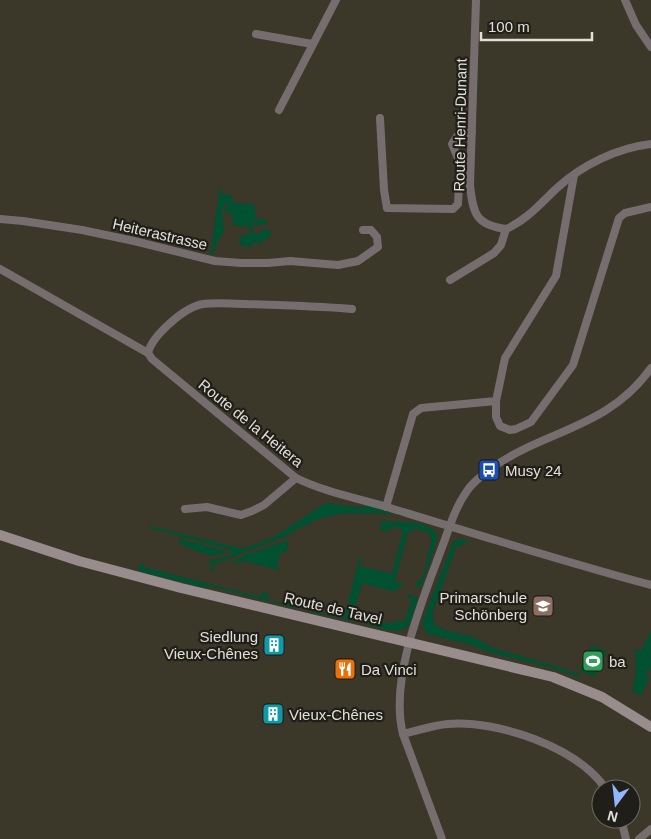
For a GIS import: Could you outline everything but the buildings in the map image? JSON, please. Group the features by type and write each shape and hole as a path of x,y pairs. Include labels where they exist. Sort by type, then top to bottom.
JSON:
{"main road":[{"name":"Route de Tavel","path":"0,535 79,561 163,583 546,675 573,684 613,702 651,727"}],"street":[{"path":"279,110 336,0"},
{"name":"Route Henri-Dunant","path":"476,0 470,186 472,204 475,213 486,224 506,229"},
{"path":"625,0 636,25 651,47"},
{"path":"256,34 312,44"},
{"path":"380,118 384,190 387,208 453,209 458,204 460,163 452,144 458,135 472,132"},
{"path":"450,280 494,253 501,245 506,229 523,221 574,175 614,154 651,144"},
{"path":"574,175 556,276 505,358 496,401 496,417 500,426 505,429 516,429 531,422 573,365 619,218 625,213 651,208"},
{"name":"Heiterastrasse","path":"0,219 82,230 215,260 241,263 290,261 338,264 358,260 378,247 377,237 371,230 363,230"},
{"path":"0,268 148,354 153,342 172,321 182,312 202,304 308,305 352,309"},
{"name":"Route de la Heitera","path":"148,354 190,392 296,478 334,493 651,585"},
{"path":"442,839 403,734 400,690 410,642 449,527 467,490 489,470 526,449 600,415 630,392 651,368"},
{"path":"386,507 413,414 421,408 496,401"},
{"path":"185,509 207,506 241,515 264,504 296,478"},
{"path":"403,734 447,724 474,725 507,731 547,744 573,757 598,779"},
{"path":"639,839 651,829"}],"green space":[{"path":"220,186 223,195 228,194 233,197 233,203 254,204 256,221 261,218 268,222 266,225 261,224 257,226 255,226 255,222 252,223 254,234 259,234 260,231 269,229 271,233 268,238 259,244 256,241 250,247 240,245 239,238 251,233 249,227 231,225 234,220 232,220 231,212 224,213 226,206 232,203 225,204 222,211 224,232 218,240 212,257 210,257"},
{"path":"325,503 365,508 366,505 396,514 347,513 324,517 284,537 215,564 212,572 210,570 212,564 208,559 215,560 231,555 231,550 150,528 151,526 243,549 274,537"},
{"path":"381,522 418,523 436,532 437,541 421,587 416,587 416,584 423,576 432,539 428,532 414,529 408,533 395,581 404,584 395,591 392,591 362,583 354,615 361,618 357,622 311,612 309,609 313,602 316,603 314,611 344,618 360,556 362,557 360,566 392,574 403,531 394,525 392,530 387,529 386,532 380,530"},
{"path":"179,539 226,552 210,555 181,545"},
{"path":"460,539 468,541 456,547 432,615 435,625 442,629 473,637 495,649 579,674 579,677 492,653 469,644 428,634 423,628 423,620 453,542"},
{"path":"289,540 286,553 280,552 277,567 280,570 244,561 227,564 246,555"},
{"path":"141,563 144,564 143,567 261,597 263,592 268,593 267,600 285,604 287,598 296,600 294,608 213,587 202,587 138,571"},
{"path":"408,594 418,598 409,625 405,628 387,630 362,623 369,619 392,624 398,620 404,622 412,599 407,597"},
{"path":"651,631 651,666 646,676 649,678 641,695 632,691 636,670 635,649 641,651"},
{"name":"ba","path":"592,645 607,652 594,677 579,670"}],"place":[{"name":"Musy 24","path":"489,470"},
{"name":"Primarschule Schönberg","path":"543,606"},
{"name":"Siedlung Vieux-Chênes","path":"274,645"},
{"name":"ba","path":"593,661"},
{"name":"Da Vinci","path":"345,669"},
{"name":"Vieux-Chênes","path":"273,714"}]}
